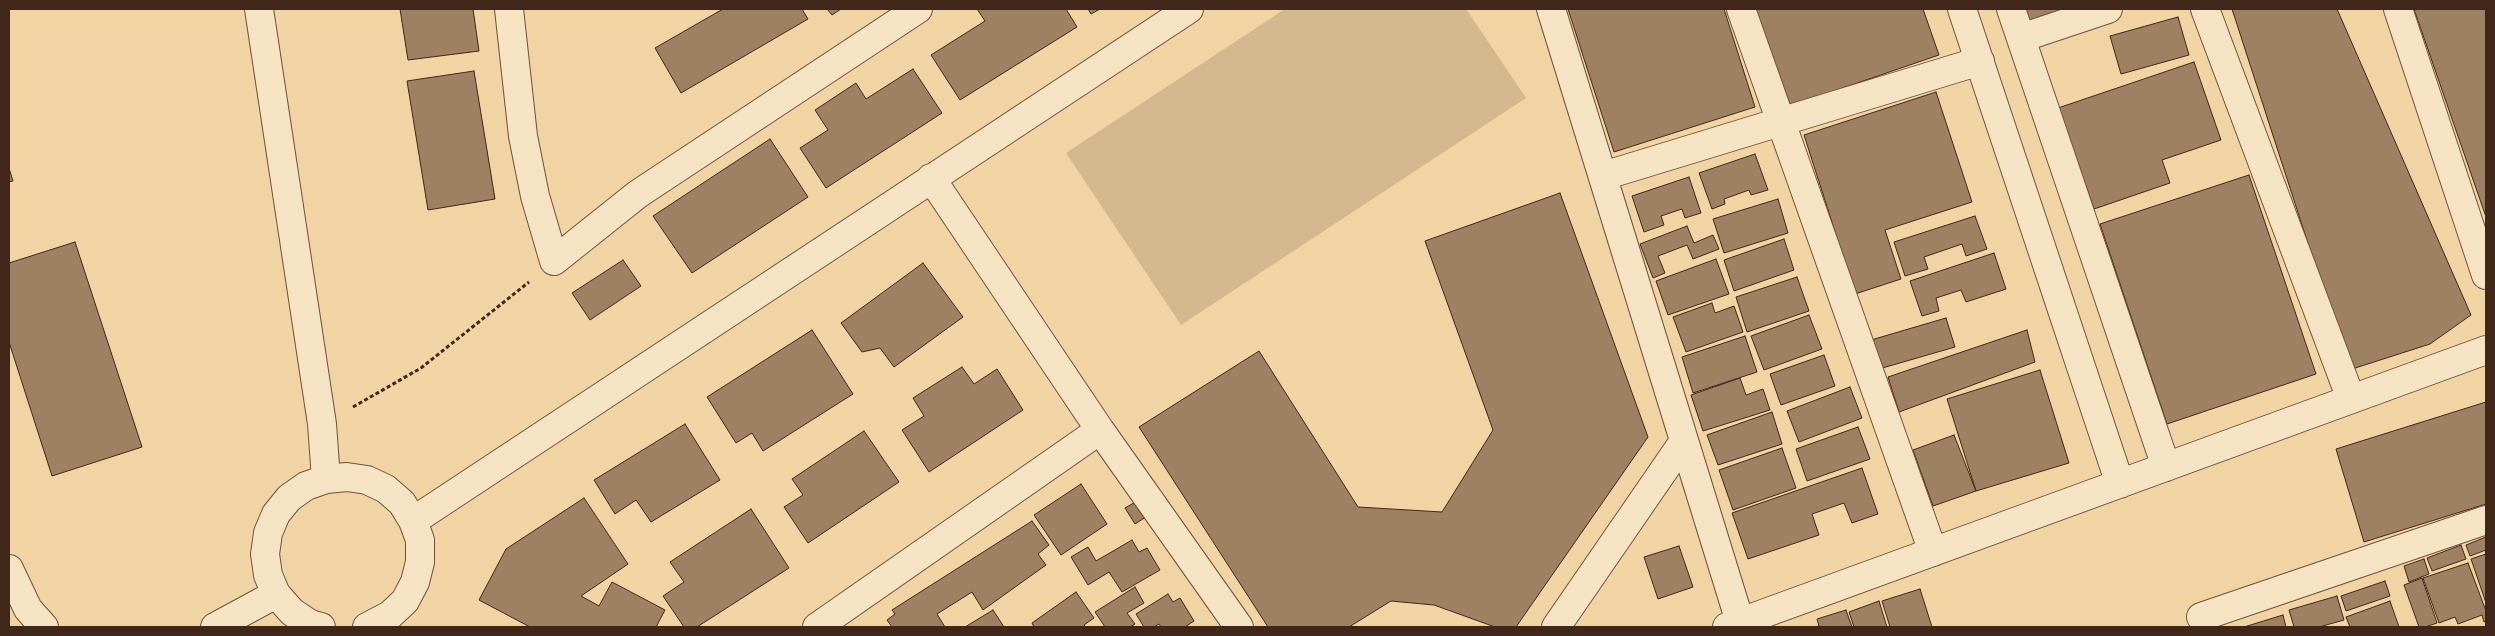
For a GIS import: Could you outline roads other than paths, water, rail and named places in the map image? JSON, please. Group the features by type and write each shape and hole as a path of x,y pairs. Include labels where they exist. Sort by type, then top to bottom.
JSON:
{"street":[{"path":"259,9 322,424 326,479"},
{"path":"509,9 523,136 535,196 554,261 638,194 918,9"},
{"path":"413,521 1189,9"},
{"path":"1551,9 1684,441 1733,625 2486,350"},
{"path":"1741,9 1933,552"},
{"path":"1962,9 2120,484"},
{"path":"2011,9 2166,467"},
{"path":"2020,38 2108,9"},
{"path":"2205,9 2351,399"},
{"path":"2398,9 2486,276"},
{"path":"1603,176 1980,61"},
{"path":"931,178 1100,430 1239,627"},
{"path":"817,627 1100,430"},
{"path":"1556,627 1684,441"},
{"path":"321,627 310,624 287,611 268,575 265,554 268,533 289,498 306,486 326,479 347,477 367,480 386,489 402,503 413,521 420,540 420,562 415,582 405,601 390,615 367,627"},
{"path":"2201,617 2486,520"},
{"path":"9,569 28,609 44,627"},
{"path":"215,627 287,611"}]}
